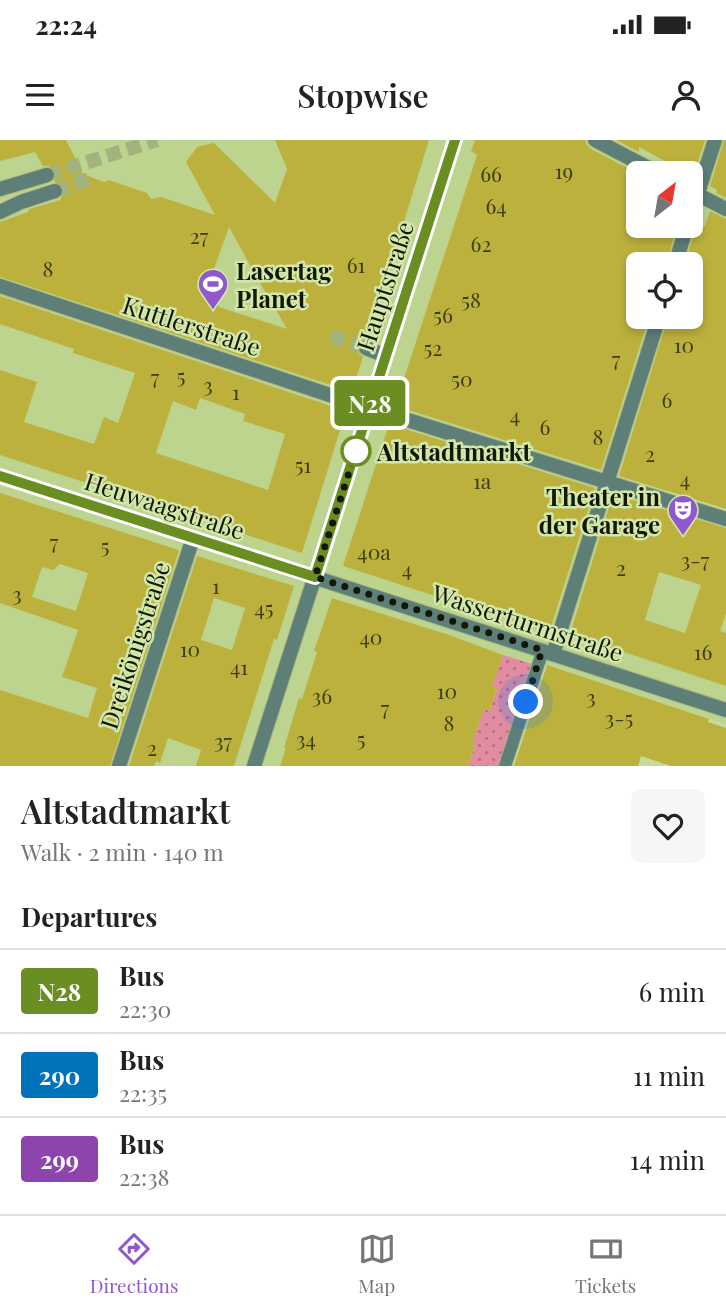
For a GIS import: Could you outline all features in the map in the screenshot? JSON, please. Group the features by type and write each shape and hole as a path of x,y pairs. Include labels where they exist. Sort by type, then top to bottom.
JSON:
{"street":[{"name":"Hauptstraße","path":"254,766 455,140"},
{"path":"595,140 635,161"},
{"path":"704,167 715,140"},
{"path":"0,189 47,174"},
{"path":"0,212 55,191"},
{"path":"704,197 726,209"},
{"name":"Kuttlerstraße","path":"0,286 369,408 726,519"},
{"path":"548,652 607,482 655,329"},
{"path":"366,348 386,356"},
{"name":"Heuwaagstraße","path":"0,476 315,577"},
{"name":"Dreikönigstraße","path":"119,766 192,538"},
{"name":"Wasserturmstraße","path":"315,577 726,710"}],"lane":[{"path":"505,766 548,652"}],"shaded area":[{"path":"0,140 726,140 726,293 665,495 726,514 726,724 545,665 532,664 499,766 0,766"},
{"path":"503,655 532,664 499,766 468,766 484,709 490,711 497,689 492,687"}],"building":[{"path":"0,140 66,140 83,174 147,193 151,199 161,197 215,215 186,162 197,147 214,143 275,203 287,169 275,140 429,140 368,339 361,340 357,345 358,353 363,357 352,392 0,277 0,222 28,212 29,209 60,200 64,192 62,184 54,182 54,169 43,166 35,152 0,161","holes":["229,227 287,329 219,307 209,283"]},
{"path":"475,140 585,140 591,149 626,167 626,238 674,238 669,252 626,252 626,329 645,329 601,470 395,406 477,155 471,151"},
{"path":"616,140 705,140 698,161 665,161 639,147 639,152"},
{"path":"726,140 726,198 710,186"},
{"path":"710,211 726,219 726,509 619,476 664,329 703,329 703,252 688,252 693,238 704,238"},
{"path":"0,296 346,411 302,553 140,500 124,498 96,486 0,455 0,370 37,382 24,422 94,444 104,417 118,423 135,373 73,353 74,349 0,324","holes":["200,398 245,414 243,421 285,434 268,490 156,453 173,401 196,410"]},
{"path":"389,424 595,488 549,633 343,566"},
{"path":"0,493 179,550 110,766 0,766 0,690 88,718 97,688 62,677 78,630 0,603","holes":["60,564 88,573 76,611 32,597 42,567 53,570"]},
{"path":"613,494 726,528 726,613 720,631 726,633 726,686 570,634","holes":["659,572 701,585 685,633 645,620"]},
{"path":"197,556 294,586 277,640 274,639 234,766 196,766 201,750 168,738 160,763 156,761 154,766 129,766","holes":["214,598 245,608 232,650 201,640"]},
{"path":"332,598 503,655 492,687 497,688 490,711 484,709 468,766 280,766"},
{"path":"547,665 709,719 708,722 726,728 726,766 671,766 641,756 638,766 514,766"}],"tunnel":[{"path":"47,175 157,140"},
{"path":"55,191 92,178"},
{"path":"331,336 366,348"}],"bus line":[{"name":"N28","path":"0,476 315,577 455,140"}],"place":[{"name":"Lasertag Planet","path":"213,311"},
{"name":"Altstadtmarkt","path":"356,451"},
{"name":"Theater in der Garage","path":"683,537"}],"route":[{"path":"356,451 315,577 542,650 526,702"}]}
